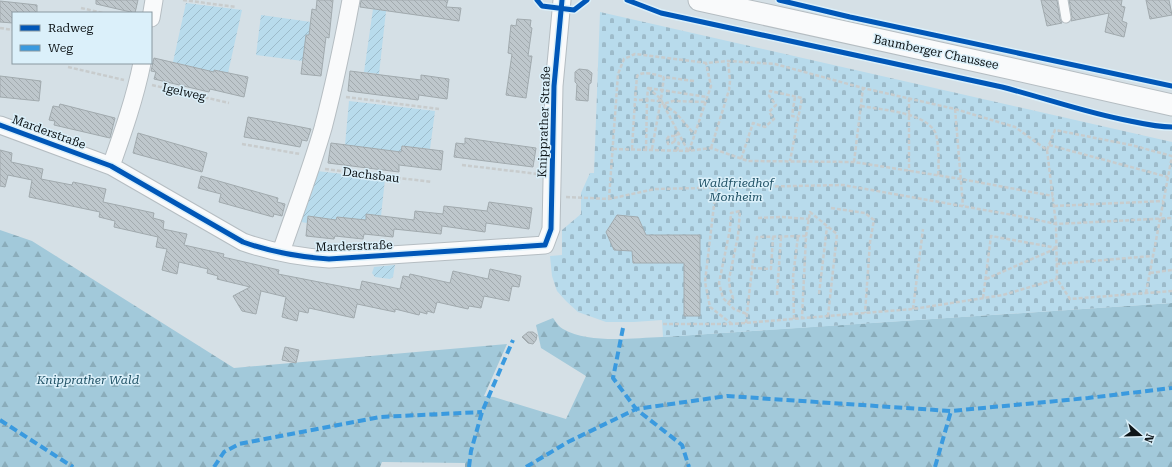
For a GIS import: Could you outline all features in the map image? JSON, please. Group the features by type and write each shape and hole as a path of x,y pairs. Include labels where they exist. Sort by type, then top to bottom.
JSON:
{"street":[{"path":"152,12 154,0"},
{"path":"280,252 312,162 331,96 351,0"},
{"name":"Knipprather Straße","path":"552,196 554,86 562,0"},
{"name":"Baumberger Chaussee","path":"699,0 1172,105"},
{"path":"111,166 128,120 142,64"},
{"name":"Marderstraße","path":"0,125 111,166 243,242 263,249 298,256 329,259 545,245 551,230 552,196"}],"lane":[{"path":"1063,0 1066,18"}],"path":[{"path":"183,0 236,7"},
{"path":"82,8 99,12"},
{"path":"0,28 12,30"},
{"path":"609,200 618,74 624,59 635,54 706,63 728,61 775,64 863,88 955,109 1015,127 1047,150"},
{"path":"711,148 729,90 730,81 728,61"},
{"path":"688,151 711,86 706,63"},
{"path":"632,149 637,76 646,73 694,81"},
{"path":"652,150 664,77"},
{"path":"648,88 707,97"},
{"path":"648,88 661,99 688,151"},
{"path":"646,150 648,88"},
{"path":"854,162 863,88"},
{"path":"741,159 754,123 764,127 774,119 769,112 776,105 769,96 770,91 802,98 790,161"},
{"path":"331,96 439,109"},
{"path":"795,97 792,116 798,117"},
{"path":"909,98 909,171"},
{"path":"635,100 658,101 661,99"},
{"path":"663,104 673,101 705,102"},
{"path":"663,104 676,113 694,134"},
{"path":"861,106 909,114 924,120 935,133 939,155 938,176"},
{"path":"955,109 963,206"},
{"path":"1146,293 1172,156 1056,130 1047,150 1056,224 1057,279 1070,299 1172,291"},
{"path":"675,141 668,144 667,139 669,136 674,136 679,133"},
{"path":"674,136 675,141 679,143 676,150"},
{"path":"672,143 676,150"},
{"path":"1049,145 1168,177"},
{"path":"613,149 688,151 711,148 748,161 854,162 961,179 1053,196"},
{"path":"552,196 609,200 656,190 843,185 1056,224 1172,218"},
{"path":"716,188 705,282 710,307 732,324"},
{"path":"1054,206 1163,201"},
{"path":"831,208 865,213 874,220 870,242 866,313"},
{"path":"728,303 733,298 729,278 738,236 740,211 731,213 730,229 720,283 723,298 728,303 734,309 747,314"},
{"path":"802,318 806,236 810,212 837,234 828,316"},
{"path":"758,218 782,217 809,219"},
{"path":"819,294 828,226"},
{"path":"913,309 924,229"},
{"path":"794,319 793,277 798,236"},
{"path":"746,323 757,237 806,236"},
{"path":"983,298 991,236 1057,248"},
{"path":"752,268 771,269 773,237"},
{"path":"777,295 781,237"},
{"path":"986,279 1057,248"},
{"path":"1056,264 1153,256"},
{"path":"1150,273 1172,270"},
{"path":"662,324 732,324 913,309 1003,295 1057,279"}],"green space":[{"path":"186,3 242,10 228,73 215,70 214,72 173,62"},
{"path":"373,9 386,11 379,74 364,72"},
{"name":"Waldfriedhof Monheim","path":"600,12 1172,142 1172,303 663,337 662,320 606,322 578,312 557,291 552,276 550,256 562,255 562,230 581,214 581,193 590,173 594,173"},
{"path":"261,15 311,22 309,35 306,35 303,61 256,55"},
{"path":"349,101 435,111 430,149 402,146 401,152 345,145"},
{"path":"317,171 385,179 381,216 366,214 366,220 337,217 336,220 308,216 307,223 301,222"},
{"name":"Knipprather Wald","path":"0,230 32,241 234,368 507,344 484,396 494,397 566,419 586,376 541,348 536,325 553,318 562,328 574,334 585,337 625,339 1172,303 1172,467 465,467 465,463 382,462 380,467 0,467"},
{"path":"395,265 393,277 390,279 375,277 372,273 374,267"}],"building":[{"path":"96,0 138,0 135,12 96,4"},
{"path":"317,0 333,0 329,38 326,37 321,76 301,74 306,35 309,35 312,9 316,10"},
{"path":"361,0 448,0 446,7 461,8 459,21 360,7"},
{"path":"1041,0 1057,0 1062,23 1047,26"},
{"path":"1069,0 1122,0 1121,6 1125,7 1122,21 1127,23 1124,37 1105,32 1109,13 1071,21 1072,17"},
{"path":"1146,0 1169,0 1172,15 1150,19"},
{"path":"0,1 37,5 37,12 12,12 12,23 0,22"},
{"path":"517,19 531,20 530,27 532,28 528,56 532,56 526,98 506,95 512,54 508,53 511,25 516,26"},
{"path":"154,58 214,72 214,70 248,77 244,97 210,89 209,92 154,79 156,72 151,71"},
{"path":"579,69 588,70 592,73 591,83 589,84 588,101 576,100 577,84 575,82 575,72"},
{"path":"350,71 421,80 421,75 449,79 447,99 419,95 418,100 348,91"},
{"path":"0,76 41,81 39,101 0,97"},
{"path":"60,104 115,118 110,138 54,125 55,121 49,120 53,106 59,107"},
{"path":"248,117 311,129 307,141 302,140 300,147 244,137"},
{"path":"138,133 207,153 202,172 133,153"},
{"path":"465,138 536,148 533,167 454,157 456,143 465,144"},
{"path":"331,143 401,152 402,146 443,151 441,170 399,165 399,172 328,163"},
{"path":"0,150 12,153 11,162 43,169 41,179 72,185 73,182 106,189 103,202 154,213 153,218 164,221 163,229 187,234 184,245 224,254 223,257 279,270 278,274 360,290 362,281 400,289 403,276 409,277 410,274 450,283 453,271 488,279 490,269 521,276 519,287 512,286 509,301 484,296 481,308 469,306 468,309 437,302 434,313 427,311 427,314 420,312 419,315 395,309 395,312 357,304 354,318 309,308 308,313 299,311 297,321 282,317 286,297 261,291 256,314 242,311 233,296 250,287 217,279 218,276 207,273 208,269 179,262 177,274 162,270 167,249 156,247 158,237 114,227 115,221 99,217 100,212 29,197 32,180 8,175 5,187 0,186"},
{"path":"201,176 278,198 277,202 285,204 282,216 274,214 273,217 219,202 221,194 198,188"},
{"path":"489,202 532,208 529,229 486,223 485,232 442,226 441,234 394,229 393,237 364,234 363,239 335,236 334,239 306,236 308,216 336,220 337,217 366,220 366,214 414,220 415,211 443,214 444,206 487,211"},
{"path":"617,215 638,217 646,235 700,235 700,316 684,316 684,263 633,263 632,251 614,250 606,232"},
{"path":"528,332 533,332 537,335 533,344 528,343 522,337"},
{"path":"285,347 299,350 296,363 282,360"}],"marked path":[{"path":"623,328 613,378 636,409 682,445 689,467"},
{"path":"469,467 471,451 482,412 513,340"},
{"path":"526,467 568,442 636,409 727,396 951,411 1088,398 1172,388"},
{"path":"935,467 951,411"},
{"path":"214,467 224,452 239,444 380,417 482,412"},
{"path":"0,420 73,467"}],"cycle path":[{"path":"537,0 542,6 574,10 587,0"},
{"path":"0,125 111,166 243,242 275,251 307,257 329,259 545,245 551,229 554,86 562,0"},
{"path":"627,0 661,13 1002,87 1114,118 1151,125 1172,127"},
{"path":"779,0 850,17 1172,86"}]}
